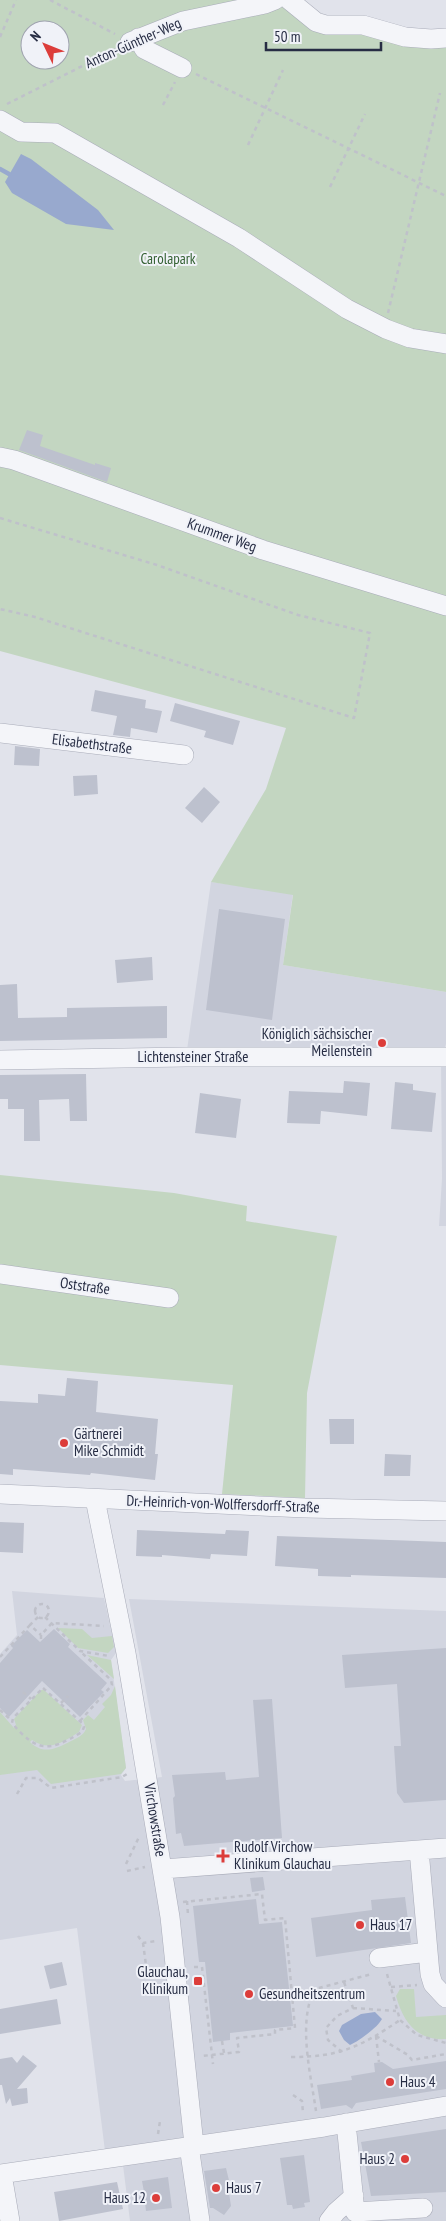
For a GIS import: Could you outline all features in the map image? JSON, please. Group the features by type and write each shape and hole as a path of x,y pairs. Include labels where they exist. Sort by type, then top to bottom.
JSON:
{"street":[{"name":"Anton-Günther-Weg","path":"134,40 183,20 265,4 274,0"},
{"path":"289,0 316,22 326,25 363,25 405,37 431,40 446,38"},
{"path":"134,40 144,49 182,68"},
{"path":"3,113 22,132 55,133 240,238 347,309 386,329 410,338 446,344"},
{"name":"Krummer Weg","path":"0,457 262,550 446,606"},
{"name":"Elisabethstraße","path":"0,733 184,755"},
{"name":"Lichtensteiner Straße","path":"0,1060 186,1057 446,1057"},
{"name":"Oststraße","path":"0,1274 169,1298"},
{"name":"Dr.-Heinrich-von-Wolffersdorff-Straße","path":"0,1494 305,1508 446,1511"},
{"name":"Virchowstraße","path":"95,1499 126,1654 168,1903 200,2221"},
{"path":"162,1869 446,1848"},
{"path":"419,1850 428,1952 441,1989"},
{"path":"383,1962 428,1952"},
{"path":"10,2221 1,2174 192,2145 311,2122 346,2123 446,2106"},
{"path":"346,2123 355,2212 423,2208"},
{"path":"329,2221 354,2196"}],"path":[{"path":"0,37 16,0"},
{"path":"50,0 134,40"},
{"name":"Anton-Günther-Weg","path":"3,113 15,98 134,40"},
{"path":"163,104 182,68 446,196"},
{"path":"248,145 283,70"},
{"path":"386,319 440,93"},
{"path":"330,186 365,114"},
{"path":"0,518 158,565 298,615 370,633 354,718 36,617 0,609"},
{"path":"38,1617 35,1611 36,1608 45,1605 48,1612 45,1617"},
{"path":"0,1657 38,1617 45,1617 111,1680 112,1685 80,1721"},
{"path":"51,1624 110,1627 120,1624"},
{"path":"30,1625 41,1637 51,1624"},
{"path":"80,1651 108,1656 126,1654"},
{"path":"0,1710 32,1742 46,1747 61,1744 82,1732 84,1727 80,1721 43,1688 12,1721"},
{"path":"23,1692 31,1699"},
{"path":"61,1703 68,1696"},
{"path":"18,1794 26,1778 38,1778 51,1788 122,1777 127,1774"},
{"path":"168,1903 262,1894 265,1920 284,1918 295,2028 275,2030 276,2034 237,2038 239,2052 185,2057"},
{"path":"187,1901 189,1920"},
{"path":"143,1942 146,1965"},
{"path":"193,1958 194,1968 202,1967 213,2064"},
{"path":"311,2122 308,2058 305,2039 311,1996 315,1988 344,1982 383,1962 400,2020 418,2035 446,2043"},
{"path":"344,1982 352,2008"},
{"path":"391,1987 441,1989"},
{"path":"197,1999 205,1998"},
{"path":"342,2052 328,2040 326,2028 337,2016 352,2008 396,2011"},
{"path":"291,2057 308,2058 358,2047 400,2020"},
{"path":"376,2036 408,2055 412,2060 446,2054"},
{"path":"376,2036 379,2062"},
{"path":"222,2041 224,2053"},
{"path":"293,2095 302,2101 311,2122"}],"shaded area":[{"path":"211,882 293,893 283,965 446,992 446,1044 442,1057 446,1057 446,1226 439,1226 442,1179 441,1057 186,1057"},
{"name":"Rudolf Virchow Klinikum Glauchau","path":"12,1591 104,1598 116,1653 111,1660 126,1768 121,1775 125,1781 162,1777 129,1599 446,1611 446,2221 130,2221 122,2157 106,2159 77,1928 0,1940 0,1654 17,1635"}],"green space":[{"name":"Carolapark","path":"0,0 289,0 316,22 446,38 446,992 283,965 293,895 211,882 266,789 286,728 0,651"},
{"path":"0,1175 174,1193 247,1206 246,1221 337,1236 307,1393 305,1498 222,1494 233,1385 0,1365"},
{"path":"58,1628 82,1629 92,1638 112,1636 114,1647 108,1653 78,1648"},
{"path":"87,1655 111,1660 114,1679"},
{"path":"115,1686 126,1768 121,1774 51,1784 37,1770 0,1775 0,1712 14,1728 16,1725 14,1719 41,1690 44,1690 82,1725 79,1732 56,1744 39,1744 32,1740 30,1742 45,1750 55,1748 78,1738 83,1733 86,1729 83,1720 88,1715 94,1720 105,1707 102,1704 111,1695"},
{"path":"400,1989 414,1989 416,2017 446,2015 446,2039 427,2037 412,2028 403,2014 396,1996"}],"water":[{"path":"21,154 31,159 98,210 114,230 66,224 12,193 5,182"},
{"path":"375,2012 382,2019 372,2030 350,2045 344,2040 339,2031 342,2025 361,2014"}],"building":[{"path":"27,430 43,435 40,446 95,465 95,463 111,468 107,482 19,450"},
{"path":"95,690 146,700 145,708 162,711 157,733 131,728 130,737 113,735 117,716 91,711"},
{"path":"175,703 240,721 233,745 204,737 206,731 170,721"},
{"path":"15,746 40,749 39,766 14,765"},
{"path":"97,775 98,794 74,796 73,776"},
{"path":"204,787 220,802 202,823 185,808"},
{"path":"219,909 285,919 272,1020 206,1010"},
{"path":"152,957 153,980 117,983 115,960"},
{"path":"17,984 18,1018 67,1017 67,1008 167,1006 167,1038 0,1041 0,985"},
{"path":"86,1074 87,1121 70,1121 69,1099 39,1100 40,1141 24,1141 24,1109 8,1109 8,1099 0,1099 0,1075"},
{"path":"344,1081 370,1083 367,1116 321,1111 320,1124 287,1123 289,1091 343,1093"},
{"path":"395,1082 413,1084 413,1090 436,1093 432,1132 391,1129"},
{"path":"200,1093 241,1099 236,1138 195,1133"},
{"path":"67,1378 98,1381 96,1412 158,1419 155,1454 158,1454 155,1480 91,1473 90,1475 13,1469 13,1475 0,1474 0,1401 38,1403 38,1394 65,1396"},
{"path":"329,1419 354,1419 354,1444 330,1444"},
{"path":"385,1454 411,1455 410,1476 384,1476"},
{"path":"0,1522 24,1523 23,1553 0,1552"},
{"path":"137,1530 225,1534 226,1530 249,1531 247,1556 211,1554 210,1559 162,1555 162,1557 136,1556"},
{"path":"277,1536 446,1542 446,1578 351,1575 351,1577 318,1576 318,1569 275,1566"},
{"path":"54,1629 70,1644 68,1647 107,1683 101,1690 104,1692 80,1717 42,1681 9,1717 0,1708 0,1663 13,1648 11,1646 27,1630 40,1642"},
{"path":"446,1648 446,1800 404,1803 397,1793 394,1746 401,1746 397,1684 345,1688 342,1655"},
{"path":"272,1699 282,1838 184,1846 181,1833 176,1834 173,1798 175,1796 172,1775 225,1772 226,1780 259,1777 253,1700"},
{"path":"263,1877 265,1890 252,1892 250,1878"},
{"name":"Haus 17","path":"405,1897 411,1943 316,1957 311,1918 372,1910 371,1900"},
{"name":"Gesundheitszentrum","path":"256,1899 259,1924 282,1922 293,2026 230,2033 230,2040 213,2042 205,1962 199,1962 193,1906"},
{"path":"62,1962 67,1985 50,1989 44,1966"},
{"path":"57,1999 61,2024 0,2034 0,2009"},
{"path":"23,2055 37,2066 17,2089 27,2088 28,2103 12,2106 10,2098 6,2104 2,2085 0,2085 0,2059 12,2057 17,2063"},
{"name":"Haus 4","path":"446,2061 446,2089 356,2103 352,2109 346,2105 321,2109 317,2085 352,2080 351,2076 375,2072 374,2063 382,2062 393,2069"},
{"name":"Haus 2","path":"446,2129 446,2192 371,2196 361,2142"},
{"path":"304,2155 310,2202 304,2203 305,2207 293,2209 292,2205 287,2205 280,2158"},
{"name":"Haus 7","path":"226,2168 232,2193 229,2193 231,2206 224,2215 210,2208 204,2171"},
{"name":"Haus 12","path":"168,2177 172,2208 146,2211 145,2203 138,2198 144,2192 142,2181"},
{"path":"117,2182 123,2209 59,2221 54,2192"}],"waterway":[{"path":"0,169 9,174"}],"place":[{"name":"Königlich sächsischer Meilenstein","path":"382,1043"},
{"name":"Gärtnerei Mike Schmidt","path":"64,1443"},
{"name":"Rudolf Virchow Klinikum Glauchau","path":"223,1856"},
{"name":"Haus 17","path":"360,1925"},
{"name":"Glauchau, Klinikum","path":"198,1981"},
{"name":"Gesundheitszentrum","path":"249,1994"},
{"name":"Haus 4","path":"390,2082"},
{"name":"Haus 2","path":"405,2159"},
{"name":"Haus 7","path":"216,2188"},
{"name":"Haus 12","path":"156,2198"}]}
